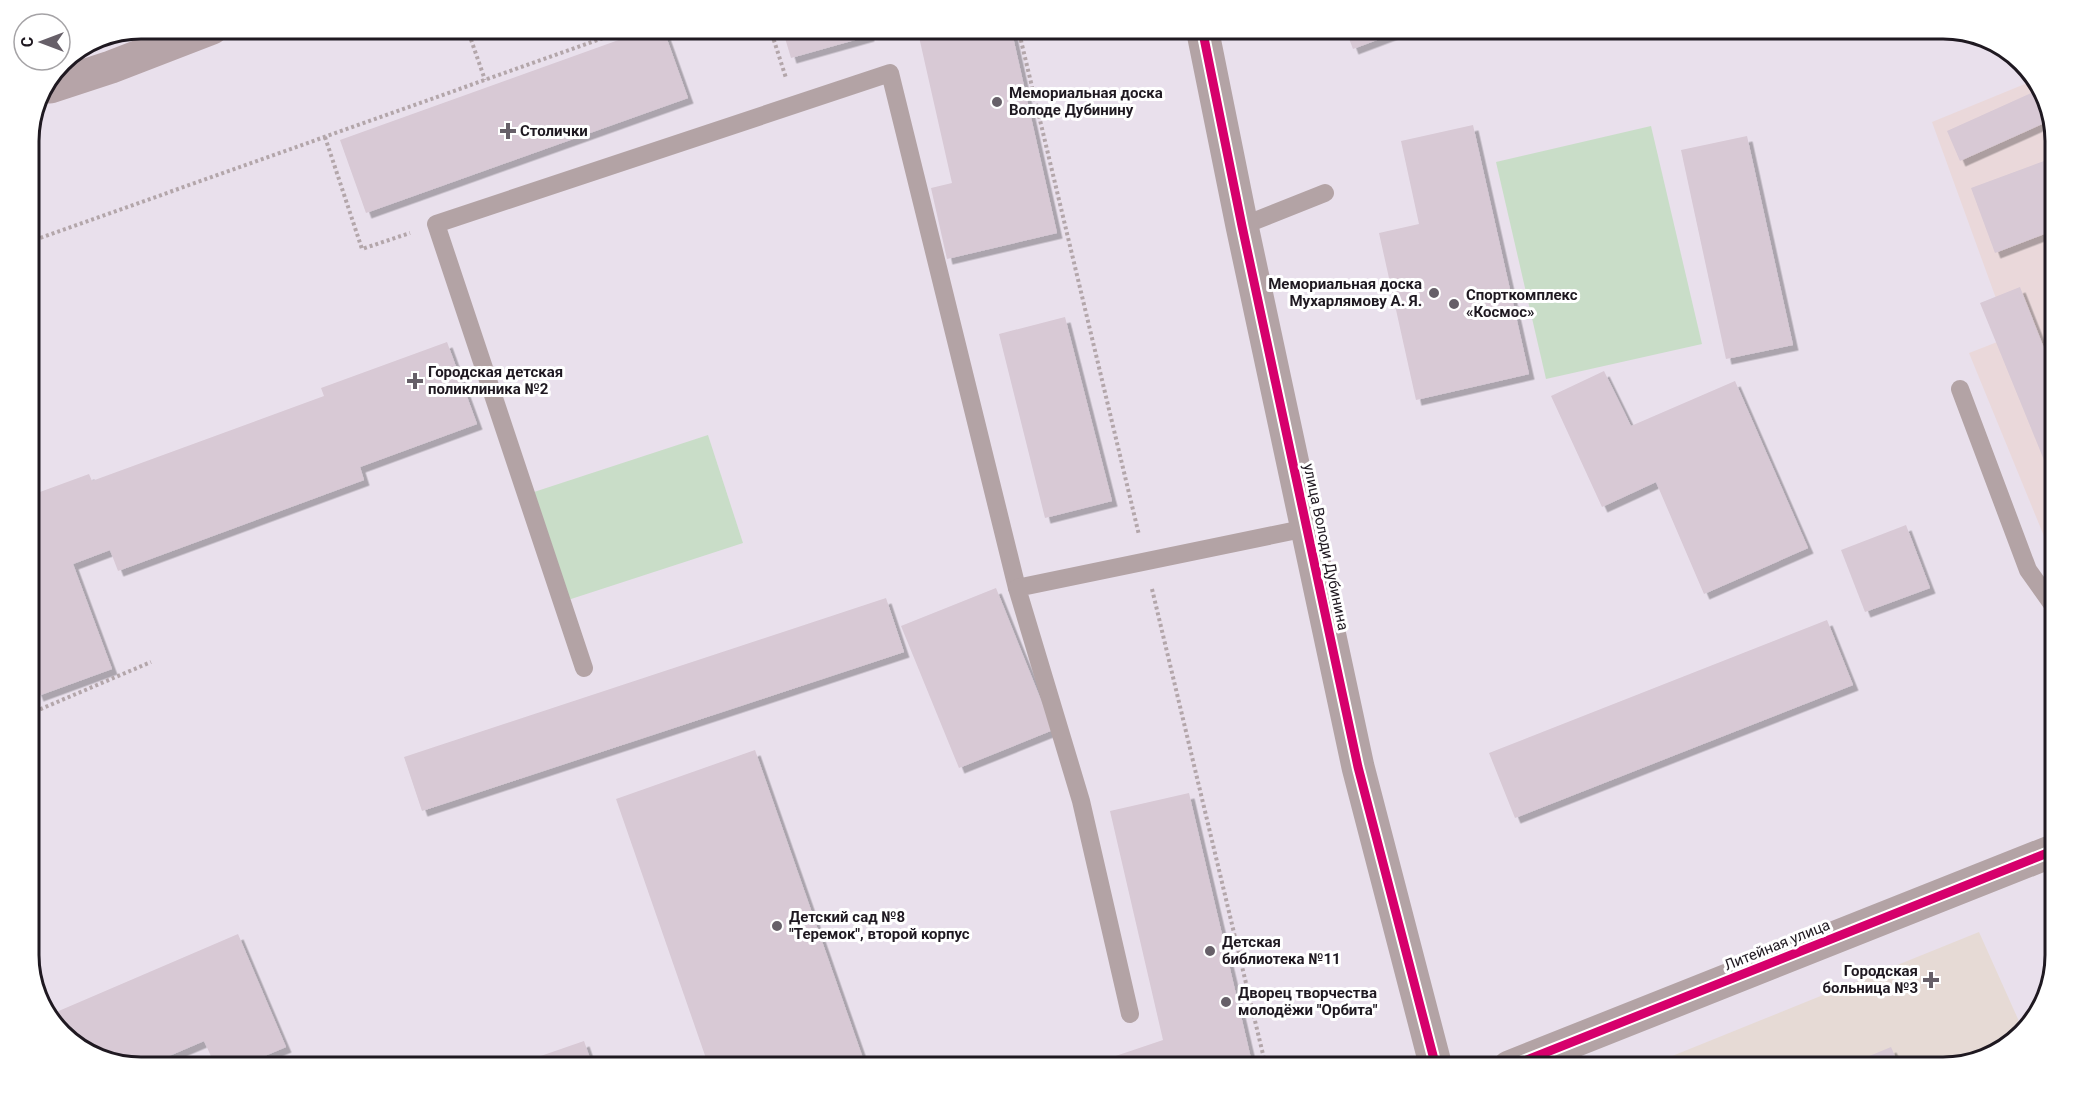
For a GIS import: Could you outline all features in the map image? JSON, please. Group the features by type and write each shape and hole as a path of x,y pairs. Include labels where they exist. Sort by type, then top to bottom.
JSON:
{"main road":[{"path":"55,85 111,67 175,39"}],"street":[{"name":"улица Володи Дубинина","path":"1204,39 1358,767 1433,1057"},
{"name":"Литейная улица","path":"1537,1057 2045,854"}],"lane":[{"path":"584,668 436,224 890,73 1017,588 1081,801 1130,1014"},
{"path":"1242,226 1325,193"},
{"path":"1960,389 2028,570 2045,594"},
{"path":"1017,588 1307,528"}],"path":[{"path":"471,39 485,80"},
{"path":"39,238 600,39"},
{"path":"774,39 795,104"},
{"path":"325,137 362,249 436,224"},
{"path":"39,710 151,662"}],"shaded area":[{"path":"2027,83 2040,108 2045,134 2045,539 1969,353 2010,337 1932,122"},
{"name":"Городская больница №3","path":"1979,932 2020,1022 1994,1043 1970,1054 1956,1056 1670,1057"}],"green space":[{"path":"1651,126 1702,344 1546,379 1496,162"},
{"path":"708,435 743,543 568,600 534,492"}],"building":[{"path":"621,39 667,39 688,98 366,213 340,140"},
{"path":"785,39 858,39 791,58"},
{"path":"919,39 1013,39 1057,233 947,259 931,188 952,183"},
{"path":"1349,39 1380,39 1353,49"},
{"path":"2033,92 2043,123 1960,161 1947,131"},
{"name":"Спорткомплекс «Космос»","path":"1473,125 1529,374 1416,400 1379,233 1419,224 1401,141"},
{"path":"1747,136 1793,345 1726,359 1681,150"},
{"path":"2045,161 2045,234 1995,253 1971,188"},
{"path":"2020,287 2045,351 2045,462 1980,303"},
{"path":"1065,317 1112,501 1045,518 999,334"},
{"path":"447,342 477,424 360,467 364,480 118,571 110,550 73,564 112,669 39,696 39,492 89,474 92,481 324,396 321,388"},
{"path":"1604,371 1631,426 1735,381 1808,548 1704,594 1656,482 1602,507 1551,396"},
{"path":"1906,525 1930,588 1865,612 1841,550"},
{"path":"996,588 1053,730 959,768 901,626"},
{"path":"886,598 904,652 422,811 404,757"},
{"path":"1827,620 1853,685 1515,818 1489,753"},
{"path":"755,750 862,1057 706,1057 616,799"},
{"path":"1189,793 1251,1057 1113,1057 1163,1040 1110,811"},
{"path":"238,934 286,1047 262,1057 211,1057 204,1041 167,1057 114,1054 84,1040 56,1012"},
{"path":"584,1041 590,1057 538,1057"},
{"path":"1891,1047 1896,1057 1867,1057"}],"cycle path":[{"path":"1204,39 1358,767 1433,1057"},
{"path":"1534,1057 2045,854"}],"place":[{"name":"Мемориальная доска Володе Дубинину","path":"997,102"},
{"name":"Столички","path":"508,131"},
{"name":"Мемориальная доска Мухарлямову А. Я.","path":"1434,293"},
{"name":"Спорткомплекс «Космос»","path":"1454,304"},
{"name":"Городская детская поликлиника №2","path":"415,381"},
{"name":"Детский сад №8 \"Теремок\", второй корпус","path":"777,926"},
{"name":"Детская библиотека №11","path":"1210,951"},
{"name":"Городская больница №3","path":"1931,980"},
{"name":"Дворец творчества молодёжи \"Орбита\"","path":"1226,1002"}]}
